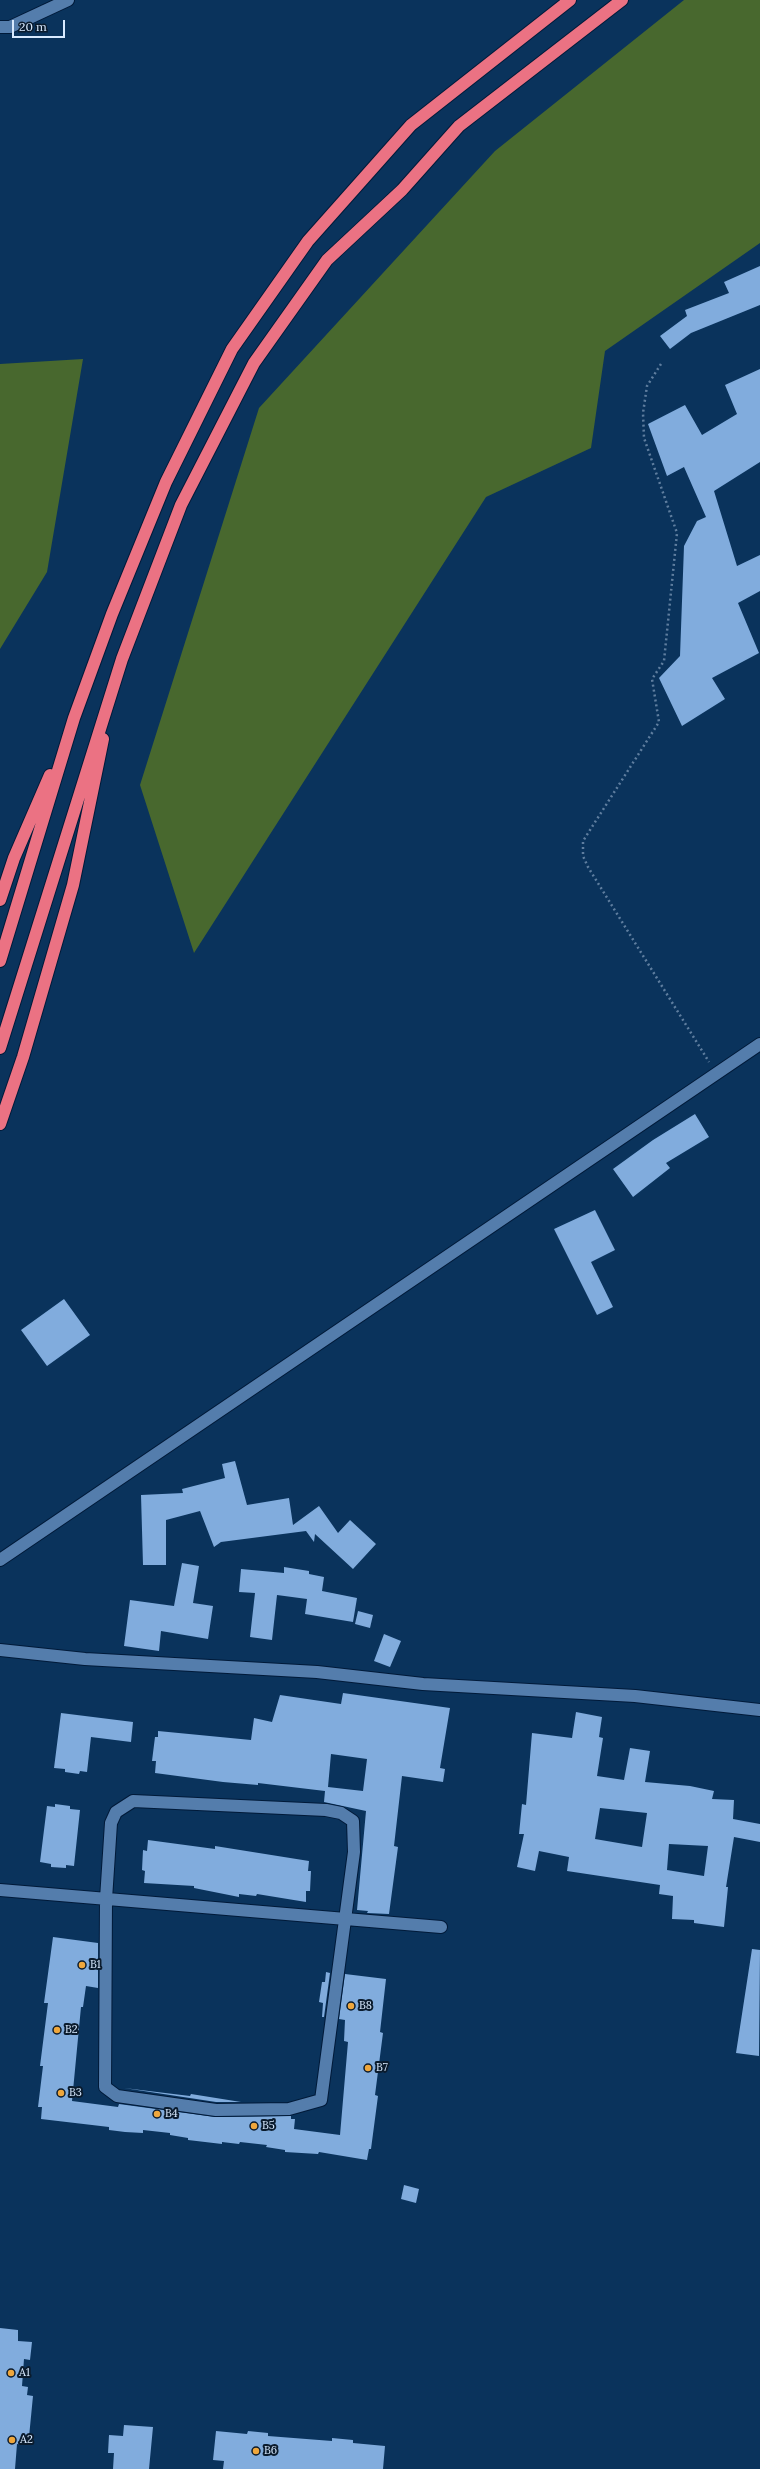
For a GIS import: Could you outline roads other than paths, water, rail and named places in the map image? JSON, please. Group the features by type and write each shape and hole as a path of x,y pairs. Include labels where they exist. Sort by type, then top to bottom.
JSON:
{"highway":[{"path":"0,900 14,858 74,718 112,614 166,482 232,349 308,241 411,125 570,0"},
{"path":"0,1048 112,690 181,504 254,364 322,266 402,190 459,126 622,0"},
{"path":"0,1124 23,1057 73,885 112,690"},
{"path":"0,961 74,718"}],"street":[{"path":"0,27 10,27 68,0"},
{"path":"0,1560 760,1044"},
{"path":"0,1650 85,1659 317,1672 423,1684 635,1696 760,1710"},
{"path":"133,1801 326,1810 341,1813 353,1821 354,1852 321,2100 288,2109 216,2110 117,2096 105,2087 106,1899 111,1823 116,1812 133,1801"},
{"path":"0,1890 441,1926"}],"place":[{"name":"B1","path":"82,1965"},
{"name":"B8","path":"351,2006"},
{"name":"B2","path":"57,2030"},
{"name":"B7","path":"368,2068"},
{"name":"B3","path":"61,2093"},
{"name":"B4","path":"157,2114"},
{"name":"B5","path":"254,2126"},
{"name":"A1","path":"11,2373"},
{"name":"A2","path":"12,2440"},
{"name":"B6","path":"256,2451"}]}
